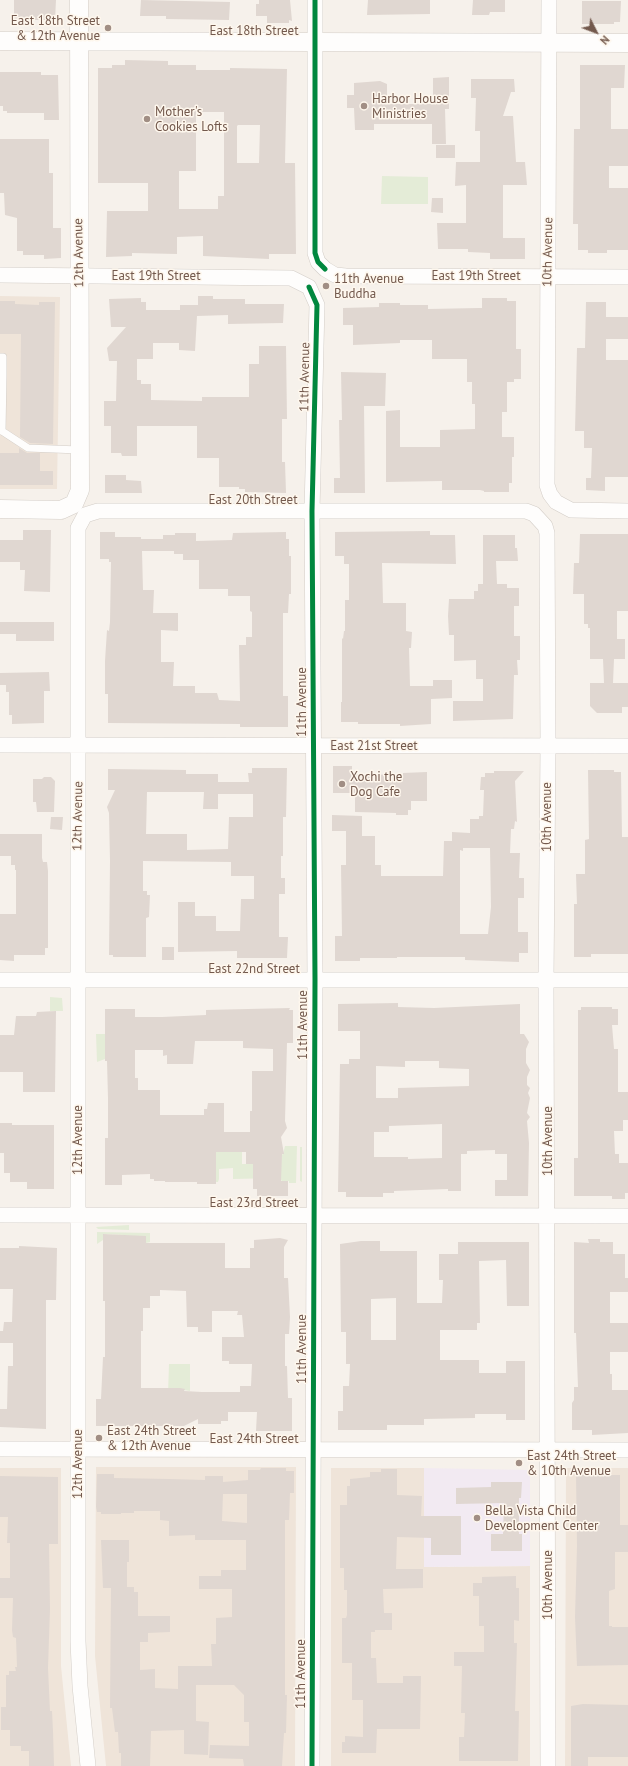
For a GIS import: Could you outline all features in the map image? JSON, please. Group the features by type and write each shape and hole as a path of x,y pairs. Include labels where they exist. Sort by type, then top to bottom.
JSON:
{"street":[{"name":"12th Avenue","path":"80,0 80,490 78,528 79,745 77,979 79,1214 78,1663 88,1766"},
{"path":"314,0 314,42"},
{"name":"10th Avenue","path":"549,0 547,485 550,494 556,502 567,508 582,511 628,511"},
{"name":"East 18th Street","path":"0,41 628,43"},
{"name":"East 19th Street","path":"314,42 315,253 318,262 325,269 335,274 346,276 628,277"},
{"name":"East 19th Street","path":"0,275 291,278 309,287"},
{"name":"11th Avenue","path":"309,287 317,305 312,511 314,980 312,1766"},
{"name":"East 20th Street","path":"0,509 98,511 526,511 540,518"},
{"name":"10th Avenue","path":"540,518 547,533 548,746 546,980 548,1216 548,1766"},
{"name":"East 21st Street","path":"0,745 628,746"},
{"name":"East 22nd Street","path":"0,980 628,980"},
{"name":"East 23rd Street","path":"0,1214 628,1216"},
{"name":"East 24th Street","path":"0,1449 628,1450"}],"lane":[{"path":"0,356 3,356 1,376 1,431 28,448 79,450"}],"shaded area":[{"path":"0,296 60,297 57,489 0,489"},
{"path":"96,1467 296,1467 295,1766 106,1766 95,1656"},
{"path":"0,1468 61,1468 61,1666 71,1766 0,1766"},
{"path":"331,1468 424,1468 424,1567 530,1566 530,1766 331,1766"},
{"name":"Bella Vista Child Development Center","path":"424,1468 530,1470 530,1566 424,1567"},
{"path":"566,1468 628,1468 628,1766 565,1766"}],"green space":[{"path":"382,176 428,177 428,204 381,204"},
{"path":"50,997 62,998 63,1011 50,1011"},
{"path":"96,1034 105,1034 105,1059 97,1062"},
{"path":"285,1146 297,1146 296,1183 289,1183 289,1181 282,1181 278,1178 233,1179 233,1168 219,1169 219,1179 218,1182 216,1182 216,1152 242,1152 242,1164 263,1164 283,1154"},
{"path":"300,1147 302,1147 302,1182 300,1181"},
{"path":"129,1225 129,1230 98,1229 96,1227"},
{"path":"97,1232 150,1233 150,1242 146,1243 123,1235 104,1234 103,1240 97,1244"},
{"path":"169,1364 190,1364 190,1391 184,1390 168,1394"}],"building":[{"path":"14,0 56,0 55,20 14,20"},
{"path":"141,0 230,2 229,20 166,19 166,16 140,16"},
{"path":"259,0 290,0 292,21 289,20 289,23 267,23 267,16 256,16 256,4 259,4"},
{"path":"368,0 430,0 430,14 367,15"},
{"path":"473,0 505,0 505,12 490,12 489,15 472,15"},
{"path":"582,1 621,1 620,22 614,22 614,24 582,24"},
{"path":"125,60 168,61 168,65 196,65 196,70 230,70 230,68 287,69 285,163 295,163 296,254 269,254 269,259 203,256 203,236 177,237 177,254 132,253 132,256 106,257 107,211 148,211 148,183 98,183 98,68 112,68 112,65 125,65","holes":["196,112 224,112 224,196 218,196 218,209 179,209 179,171 196,171","238,125 260,125 259,163 237,163"]},
{"path":"580,65 625,65 624,88 611,88 611,129 628,129 628,166 609,166 609,188 628,188 628,250 607,250 607,253 588,253 588,250 578,250 578,224 573,224 574,129 580,129"},
{"path":"0,72 41,72 41,75 58,75 59,120 44,120 44,113 7,113 7,111 3,111 3,106 0,106"},
{"path":"449,77 449,109 445,109 446,144 432,144 432,124 374,124 374,130 355,130 354,108 347,108 347,95 354,95 354,83 380,81 387,84 387,104 433,104 433,78"},
{"path":"471,79 514,79 515,92 511,92 503,116 513,116 516,162 525,162 527,185 503,185 503,238 525,238 525,259 490,259 490,253 468,252 468,249 438,249 437,223 466,223 466,185 455,186 456,162 480,162 480,131 475,131 476,98 471,98"},
{"path":"0,139 49,139 49,173 53,173 53,228 61,228 61,258 44,259 44,255 23,255 23,251 17,251 17,218 5,215 4,193 0,193"},
{"path":"436,145 455,145 455,158 436,158"},
{"path":"432,198 443,198 443,213 431,212"},
{"path":"198,296 213,296 213,299 245,299 245,304 284,304 283,323 228,324 228,315 197,316 195,351 179,350 179,343 153,343 153,359 137,359 137,380 141,380 141,384 151,384 151,400 202,401 202,397 249,397 249,364 259,364 259,346 286,346 287,419 282,419 282,462 285,462 286,493 245,492 245,489 239,489 239,487 219,487 219,458 197,458 197,426 137,426 137,456 122,456 121,453 111,453 111,426 104,426 104,401 116,401 117,361 109,361 107,348 126,327 111,327 109,299 141,298 141,302 146,302 146,310 180,310 180,305 198,305"},
{"path":"482,298 507,298 507,301 516,301 516,349 521,349 521,379 514,379 514,382 507,382 507,412 502,412 502,437 514,437 512,483 509,483 509,492 442,490 442,481 386,482 386,411 400,410 400,447 440,447 440,430 475,429 475,404 472,404 472,382 467,382 467,359 432,359 432,340 400,340 400,343 353,345 353,325 343,325 343,308 379,307 379,303 400,303 400,305 428,305 428,309 482,308"},
{"path":"0,301 15,301 15,304 39,305 39,302 55,302 53,444 30,443 20,437 21,334 0,334"},
{"path":"586,302 606,302 606,317 628,317 628,339 606,339 606,360 628,360 628,477 605,477 605,491 586,490 586,478 591,478 592,448 584,448 584,431 575,431 577,348 585,348"},
{"path":"341,372 386,373 385,406 364,406 365,493 334,493 334,478 340,478 339,420 342,420"},
{"path":"19,448 27,453 40,453 40,471 53,471 53,485 0,485 0,453 19,453"},
{"path":"105,475 126,475 126,480 141,481 142,493 105,493"},
{"path":"23,530 51,530 50,592 24,591 25,570 20,570 20,562 0,562 0,540 23,540"},
{"path":"430,531 430,535 455,535 456,564 382,563 383,603 406,603 406,631 412,632 411,648 409,648 410,686 433,686 433,680 452,680 452,698 431,699 431,724 400,726 400,724 358,724 358,722 341,722 342,638 343,639 345,631 345,600 349,600 349,564 344,564 344,556 335,556 335,532"},
{"path":"100,532 115,532 115,537 141,537 141,539 163,539 163,535 175,535 175,533 196,533 196,541 232,540 233,533 286,532 286,539 289,539 289,556 291,556 291,594 289,594 288,613 283,613 283,696 288,696 288,727 240,727 240,724 108,723 108,694 105,694 105,661 107,630 109,631 110,622 111,562 109,562 109,559 100,559","holes":["142,551 174,551 174,554 183,554 183,560 199,560 199,589 228,589 228,596 250,596 250,611 252,612 252,637 246,637 246,645 239,645 240,701 219,700 217,693 195,693 195,686 173,686 174,662 161,662 161,630 178,631 178,613 153,613 154,590 143,590"]},
{"path":"580,534 628,534 628,611 617,611 617,639 625,639 625,659 614,659 613,683 628,683 628,707 622,707 622,713 597,713 590,706 590,683 604,683 603,659 590,659 590,628 588,628 588,624 584,624 584,594 573,594 574,563 579,563"},
{"path":"483,535 515,535 515,548 517,548 518,561 496,561 497,584 507,584 507,588 519,588 519,606 514,606 514,636 520,636 520,660 517,660 518,675 514,675 513,719 453,721 453,701 483,701 483,679 476,679 476,660 454,661 454,635 449,635 448,616 449,599 474,599 474,591 478,591 478,584 483,584"},
{"path":"0,622 54,622 54,641 16,641 16,634 0,634"},
{"path":"49,672 50,691 44,691 44,723 12,724 12,715 9,715 9,692 6,692 6,685 0,685 0,673"},
{"path":"333,766 352,766 352,774 403,775 403,773 427,772 427,801 411,801 411,810 408,810 408,815 396,815 396,813 355,812 355,793 333,793"},
{"path":"252,768 287,768 286,817 283,817 283,856 281,856 281,878 285,878 285,894 279,894 279,937 288,937 287,958 237,958 237,951 178,952 178,902 195,902 195,916 216,916 216,931 240,931 241,899 254,899 254,876 231,876 231,862 143,861 143,891 147,891 147,895 150,895 149,917 146,918 146,957 113,957 113,955 109,955 110,861 109,813 107,807 115,790 108,790 108,769 186,770 186,774 218,774 218,782 249,782 248,773 252,773","holes":["147,792 204,792 203,809 218,809 218,794 253,794 253,817 229,817 228,849 187,850 187,834 146,834"]},
{"path":"588,770 614,770 614,772 621,772 622,837 628,837 628,954 591,954 591,957 574,957 574,904 577,904 576,874 585,874 585,840 589,839"},
{"path":"494,771 524,771 515,781 517,822 515,821 514,829 511,829 510,853 520,853 519,878 524,878 524,898 518,898 518,932 528,932 528,953 519,953 519,962 465,960 465,957 360,958 360,961 335,961 335,936 342,936 341,865 346,865 346,831 332,831 332,815 362,816 362,836 375,836 375,865 381,865 381,876 443,876 444,841 452,841 452,832 470,833 470,819 479,819 479,816 483,816 484,790 480,790 481,777 485,777 485,773 494,773","holes":["463,848 490,848 491,907 488,934 460,934 460,850 463,851"]},
{"path":"44,777 51,777 55,781 54,812 37,812 36,802 33,802 33,779 42,779"},
{"path":"51,817 63,817 62,830 50,829"},
{"path":"0,834 42,834 42,858 43,862 47,862 48,871 48,948 45,948 45,955 14,955 14,961 0,960 0,914 16,914 16,870 15,865 11,865 11,856 0,856"},
{"path":"162,947 174,947 174,960 162,960"},
{"path":"398,1003 398,1007 434,1008 520,1004 520,1034 524,1034 529,1042 526,1049 526,1063 530,1070 527,1077 527,1085 530,1088 528,1093 530,1098 527,1113 530,1117 527,1121 529,1143 528,1196 495,1196 495,1180 507,1180 507,1154 495,1154 495,1150 467,1151 467,1154 461,1154 461,1191 448,1191 448,1189 394,1191 394,1193 383,1193 383,1197 346,1197 346,1192 338,1192 340,1064 349,1064 349,1059 360,1059 360,1031 338,1031 338,1004","holes":["405,1061 439,1061 439,1068 469,1069 469,1086 398,1088 398,1098 376,1098 376,1066 405,1067","442,1124 442,1158 408,1159 408,1157 374,1157 374,1132 389,1132 389,1126"]},
{"path":"581,1007 612,1007 612,1009 618,1009 618,1025 612,1025 614,1049 618,1049 618,1092 628,1092 628,1120 623,1120 623,1131 614,1131 615,1154 619,1154 619,1163 628,1163 628,1193 625,1193 625,1199 612,1199 612,1196 574,1196 574,1158 578,1158 578,1010 581,1010"},
{"path":"290,1008 289,1010 293,1010 293,1043 287,1043 285,1121 287,1128 281,1137 284,1154 282,1154 281,1181 288,1181 288,1196 257,1196 257,1189 253,1189 253,1164 246,1164 246,1152 216,1152 216,1184 154,1181 154,1179 150,1179 150,1174 122,1175 122,1185 105,1185 105,1138 108,1138 108,1098 107,1061 105,1061 105,1009 135,1009 135,1017 206,1015 206,1010","holes":["195,1041 243,1041 243,1048 273,1049 273,1071 252,1071 252,1111 250,1111 250,1132 224,1132 224,1103 208,1103 207,1109 204,1109 204,1115 160,1115 160,1090 138,1090 138,1078 135,1078 135,1050 163,1050 163,1056 167,1055 167,1064 193,1064"]},
{"path":"56,1011 55,1092 23,1092 23,1072 0,1072 0,1035 14,1035 16,1016 36,1016 37,1012"},
{"path":"0,1123 12,1123 12,1125 54,1125 54,1189 27,1189 27,1182 10,1182 10,1173 4,1173 4,1153 0,1153"},
{"path":"103,1234 146,1236 146,1243 225,1243 225,1268 250,1268 250,1248 254,1248 254,1240 280,1238 288,1240 284,1247 284,1278 288,1278 290,1317 289,1334 285,1334 285,1366 287,1366 288,1398 292,1398 292,1431 256,1431 257,1412 228,1412 228,1421 221,1421 221,1424 198,1424 198,1419 184,1426 96,1426 96,1399 101,1399 103,1357 105,1357 105,1301 103,1301","holes":["160,1290 186,1291 187,1327 198,1327 198,1332 212,1332 212,1311 238,1311 237,1315 242,1315 244,1337 222,1337 222,1361 229,1361 229,1364 252,1364 251,1386 240,1386 240,1392 184,1391 185,1389 180,1388 141,1388 141,1331 143,1331 143,1308 150,1308 150,1296 160,1296"]},
{"path":"588,1239 600,1239 600,1242 613,1242 613,1254 625,1254 625,1278 628,1278 628,1292 610,1292 610,1323 628,1323 628,1352 610,1352 610,1374 612,1374 612,1390 628,1390 628,1433 592,1435 592,1430 572,1430 572,1403 574,1400 574,1387 578,1387 576,1333 574,1333 574,1242 589,1243"},
{"path":"361,1241 380,1241 380,1251 417,1251 417,1303 442,1303 443,1280 439,1280 439,1254 458,1254 458,1242 529,1242 529,1306 507,1306 506,1260 479,1261 480,1323 477,1323 477,1330 440,1330 440,1360 479,1360 479,1373 506,1373 506,1361 525,1361 525,1420 506,1420 506,1414 475,1414 475,1418 424,1419 424,1425 387,1425 387,1430 338,1430 338,1411 343,1411 343,1386 349,1386 350,1364 346,1364 346,1332 341,1332 340,1244","holes":["396,1298 396,1340 371,1340 371,1299"]},
{"path":"19,1246 57,1248 56,1300 46,1300 46,1429 0,1427 0,1409 7,1409 8,1366 13,1366 13,1343 0,1343 0,1331 3,1331 4,1322 12,1322 13,1289 0,1289 0,1248 19,1248"},
{"path":"261,1468 286,1468 286,1471 294,1471 294,1493 290,1493 289,1520 285,1520 285,1695 287,1695 286,1733 284,1733 282,1766 244,1766 243,1759 209,1758 210,1745 249,1746 249,1722 244,1722 244,1695 234,1685 196,1685 196,1721 209,1722 208,1755 184,1754 184,1730 151,1731 150,1766 121,1766 118,1732 115,1732 112,1708 110,1708 111,1588 103,1588 101,1540 129,1540 127,1587 134,1587 134,1592 138,1592 138,1616 170,1616 170,1632 148,1633 148,1642 140,1642 140,1670 155,1669 155,1688 178,1689 178,1666 212,1666 211,1644 216,1644 216,1618 232,1617 232,1589 199,1589 199,1576 221,1576 221,1570 246,1570 246,1540 195,1540 195,1535 169,1536 169,1521 160,1520 160,1511 134,1511 134,1513 101,1514 101,1512 97,1512 96,1507 97,1474 114,1474 114,1478 205,1480 205,1476 223,1476 223,1482 248,1480 248,1470 260,1470","holes":["223,1494 247,1494 247,1523 222,1521"]},
{"path":"381,1469 397,1469 397,1495 422,1496 421,1516 461,1516 461,1555 431,1555 431,1538 397,1537 396,1569 423,1569 423,1588 383,1589 384,1613 392,1613 392,1630 375,1630 375,1632 371,1632 371,1658 376,1658 377,1683 403,1683 403,1676 421,1676 420,1729 377,1729 376,1753 342,1753 342,1742 345,1742 345,1736 363,1737 363,1700 352,1700 352,1663 342,1663 342,1618 346,1618 347,1615 347,1590 344,1590 344,1568 340,1568 340,1505 347,1505 347,1486 350,1486 350,1479 370,1477 370,1472 381,1472"},
{"path":"576,1475 620,1475 620,1525 628,1525 628,1552 615,1552 615,1589 609,1591 609,1626 628,1627 628,1665 577,1666 575,1617 577,1546"},
{"path":"0,1476 58,1477 58,1544 49,1544 50,1609 48,1668 50,1711 52,1711 54,1766 29,1766 29,1751 21,1751 21,1746 10,1746 10,1730 1,1730 1,1707 6,1707 6,1675 9,1675 9,1671 16,1671 15,1667 17,1667 16,1638 13,1637 12,1630 13,1598 0,1598 0,1578 10,1578 10,1543 7,1543 8,1517 0,1517"},
{"path":"491,1482 522,1482 521,1498 519,1498 519,1534 522,1534 522,1551 491,1551 491,1534 503,1534 504,1503 456,1504 456,1488 491,1487"},
{"path":"516,1576 516,1588 519,1588 519,1621 514,1620 514,1643 517,1643 515,1711 519,1711 518,1761 459,1761 459,1737 464,1737 465,1713 461,1713 462,1666 454,1666 454,1652 484,1652 484,1626 479,1626 479,1596 473,1596 473,1583 482,1583 482,1577"},
{"path":"583,1704 628,1705 628,1757 588,1757 588,1766 571,1766 571,1706"}],"cycle path":[{"path":"315,0 315,253 318,262 325,269"},
{"path":"309,287 317,305 312,511 315,980 312,1766"}],"place":[{"name":"East 18th Street & 12th Avenue","path":"108,28"},
{"name":"Harbor House Ministries","path":"364,106"},
{"name":"Mother's Cookies Lofts","path":"147,119"},
{"name":"11th Avenue Buddha","path":"326,286"},
{"name":"Xochi the Dog Cafe","path":"342,784"},
{"name":"East 24th Street & 12th Avenue","path":"99,1438"},
{"name":"East 24th Street & 10th Avenue","path":"519,1463"},
{"name":"Bella Vista Child Development Center","path":"477,1518"}]}
